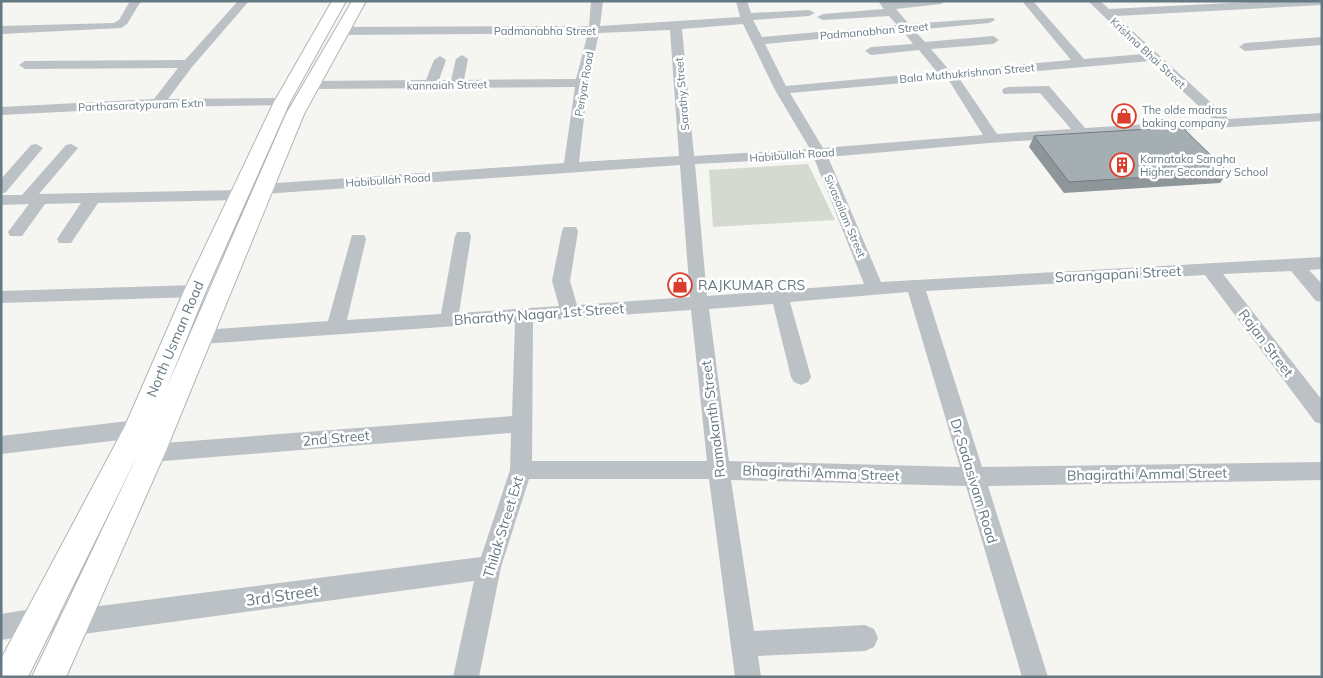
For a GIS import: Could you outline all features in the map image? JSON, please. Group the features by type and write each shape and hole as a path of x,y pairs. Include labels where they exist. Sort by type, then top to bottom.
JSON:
{"main road":[{"name":"North Usman Road","path":"10,677 136,428 195,291 240,195 301,84 339,1"},
{"path":"301,84 350,1"},
{"name":"North Usman Road","path":"49,677 76,622 152,453 202,336 295,114 301,84 342,31 359,1"}],"street":[{"path":"1,30 117,26 123,22 136,1"},
{"path":"158,103 188,64 244,1"},
{"name":"Periyar Road","path":"571,167 582,83 594,31 597,1"},
{"path":"823,17 887,6 941,1"},
{"path":"1027,1 1080,63"},
{"name":"Krishna Bhai Street","path":"1093,1 1226,124"},
{"name":"Sivasailam Street","path":"744,2 746,19 782,90 818,153 876,289"},
{"path":"1106,13 1322,2"},
{"path":"887,6 950,77 993,139"},
{"path":"746,19 809,13"},
{"name":"Padmanabha Street","path":"342,31 594,31 676,27 746,19"},
{"name":"Padmanabhan Street","path":"758,41 988,20"},
{"name":"Sarathy Street","path":"676,27 689,161"},
{"path":"871,51 993,40"},
{"path":"1245,47 1322,41"},
{"name":"Bala Muthukrishnan Street","path":"782,90 950,77 1152,57"},
{"path":"456,85 462,59"},
{"path":"435,85 444,60"},
{"path":"24,65 188,64"},
{"name":"kannaiah Street","path":"301,84 456,85 582,83"},
{"name":"Parthasaratypuram Extn","path":"1,111 158,103 301,84"},
{"path":"1010,91 1044,89 1081,133"},
{"name":"Habibullah Road","path":"263,189 571,167 818,153 1322,117"},
{"path":"1,189 36,148"},
{"path":"16,232 34,199 71,148"},
{"name":"Ramakanth Street","path":"689,161 699,304 718,470 748,677"},
{"path":"1,200 240,195"},
{"path":"65,238 93,198"},
{"path":"570,231 560,281 570,312"},
{"path":"449,320 463,236"},
{"path":"336,328 358,239"},
{"name":"Sarangapani Street","path":"915,285 1322,263"},
{"path":"1295,264 1322,296"},
{"name":"Rajan Street","path":"1210,270 1322,416"},
{"path":"876,289 915,285"},
{"name":"Dr Sadasivam Road","path":"915,285 972,477 1035,677"},
{"name":"Bharathy Nagar 1st Street","path":"202,336 699,304 876,289"},
{"path":"1,297 195,291"},
{"path":"780,297 801,377"},
{"name":"Thilak Street Ext","path":"466,677 489,567 520,470 524,315"},
{"name":"2nd Street","path":"152,453 520,424"},
{"path":"1,445 136,428"},
{"name":"Bhagirathi Amma Street","path":"520,470 718,470 972,477"},
{"name":"Bhagirathi Ammal Street","path":"972,477 1322,471"},
{"name":"3rd Street","path":"1,627 38,621 76,622 489,567"},
{"path":"744,644 865,638"}],"shaded area":[{"path":"808,164 835,220 713,227 709,170"}],"building":[{"name":"Karnataka Sangha Higher Secondary School","path":"1182,127 1228,172 1069,182 1034,136"}],"place":[{"name":"The olde madras baking company","path":"1124,116"},
{"name":"Karnataka Sangha Higher Secondary School","path":"1122,165"},
{"name":"RAJKUMAR CRS","path":"680,285"}]}
